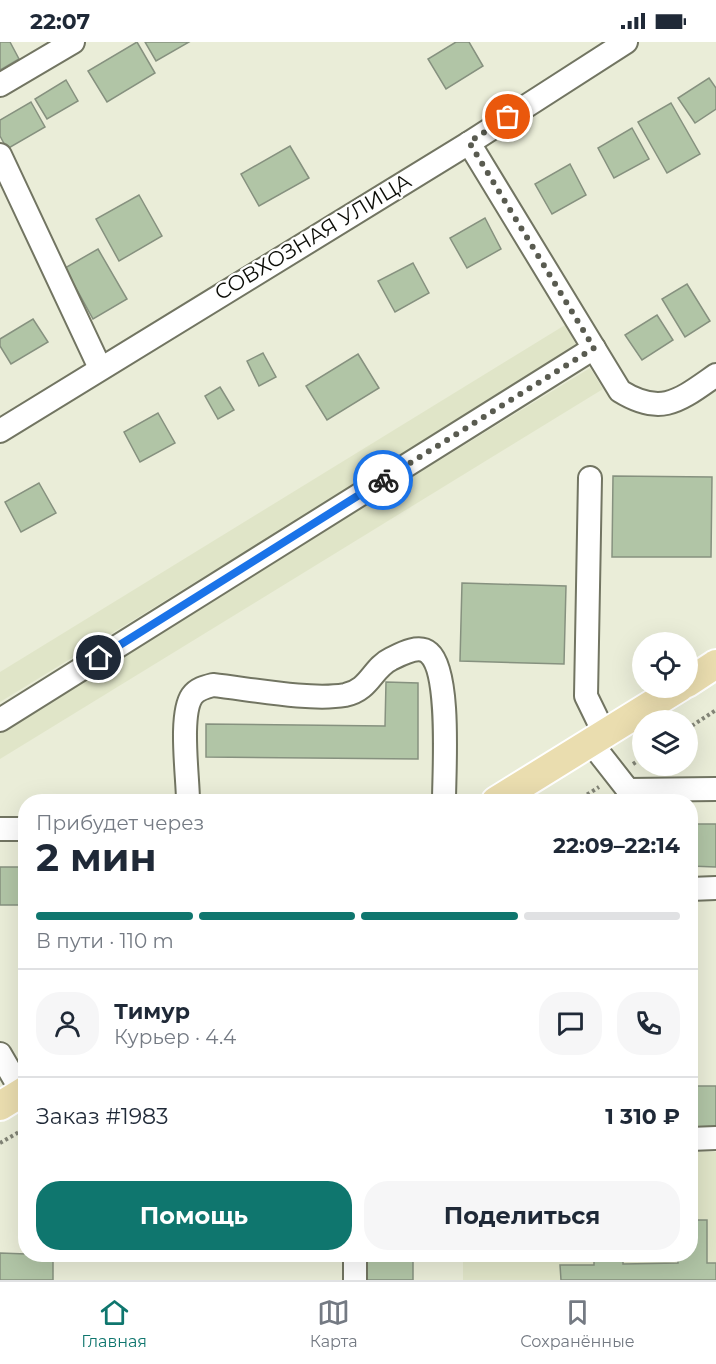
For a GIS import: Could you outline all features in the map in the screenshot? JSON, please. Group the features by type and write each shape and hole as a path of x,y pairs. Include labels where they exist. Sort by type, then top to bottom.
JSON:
{"main road":[{"path":"698,676 716,664"},
{"path":"508,794 663,698"}],"street":[{"path":"0,86 73,42"},
{"name":"СОВХОЗНАЯ УЛИЦА","path":"0,431 469,142 626,42"},
{"path":"469,142 620,392 651,405 667,405 716,375"},
{"path":"0,155 100,368"},
{"path":"0,720 594,348"},
{"path":"590,478 586,696 598,739 628,790 716,789"},
{"path":"188,794 186,717 193,695 201,689 213,685 303,695 344,695 362,690 387,660 420,650 429,652 444,686 444,794"},
{"path":"0,829 18,829"},
{"path":"698,889 716,888"},
{"path":"0,1054 16,1096"},
{"path":"698,1139 716,1138"},
{"path":"355,1262 355,1280"}],"path":[{"path":"698,722 716,710"},
{"path":"0,1143 18,1133"}],"shaded area":[{"path":"565,325 578,347 0,702 0,672"},
{"path":"590,368 603,389 0,759 0,730"},
{"path":"698,1151 716,1152 716,1280 463,1280 463,1262 698,1262"}],"building":[{"path":"0,42 10,42 19,59 0,70"},
{"path":"137,42 155,73 107,102 88,71"},
{"path":"145,42 189,42 156,61"},
{"path":"456,42 469,42 483,66 446,89 428,59"},
{"path":"709,78 716,88 716,109 695,123 678,98"},
{"path":"66,80 78,101 47,119 35,99"},
{"path":"31,102 45,127 7,149 0,136 0,120"},
{"path":"671,103 700,154 667,173 638,122"},
{"path":"632,128 649,159 614,178 598,148"},
{"path":"290,146 309,178 259,206 241,174"},
{"path":"570,164 586,195 552,214 535,184"},
{"path":"139,195 162,236 119,261 96,219"},
{"path":"485,218 501,249 467,268 450,238"},
{"path":"98,249 127,299 93,319 65,268"},
{"path":"413,263 429,293 395,312 378,281"},
{"path":"687,284 710,321 685,337 662,299"},
{"path":"657,315 673,340 642,360 625,335"},
{"path":"33,319 48,342 11,364 0,346 0,339"},
{"path":"263,353 276,377 259,386 247,361"},
{"path":"358,354 379,388 327,420 306,386"},
{"path":"220,387 234,410 218,419 205,396"},
{"path":"158,413 175,443 140,462 124,432"},
{"path":"613,476 712,477 711,557 612,557"},
{"path":"39,483 56,513 21,532 5,502"},
{"path":"462,583 566,586 564,664 460,661"},
{"path":"386,682 418,683 418,759 206,757 206,724 385,726"},
{"path":"698,824 716,824 716,867 698,866"},
{"path":"0,867 18,867 18,905 0,905"},
{"path":"698,1086 716,1086 716,1127 698,1127"},
{"path":"698,1220 707,1220 707,1263 716,1263 716,1280 561,1280 560,1265 594,1265 594,1262 698,1262"},
{"path":"0,1253 18,1254 18,1262 53,1262 53,1280 0,1280"},
{"path":"367,1262 413,1262 413,1280 367,1280"}],"way so far":[{"path":"383,480 594,348 469,142 508,117"}],"route":[{"path":"99,658 383,480"}]}
